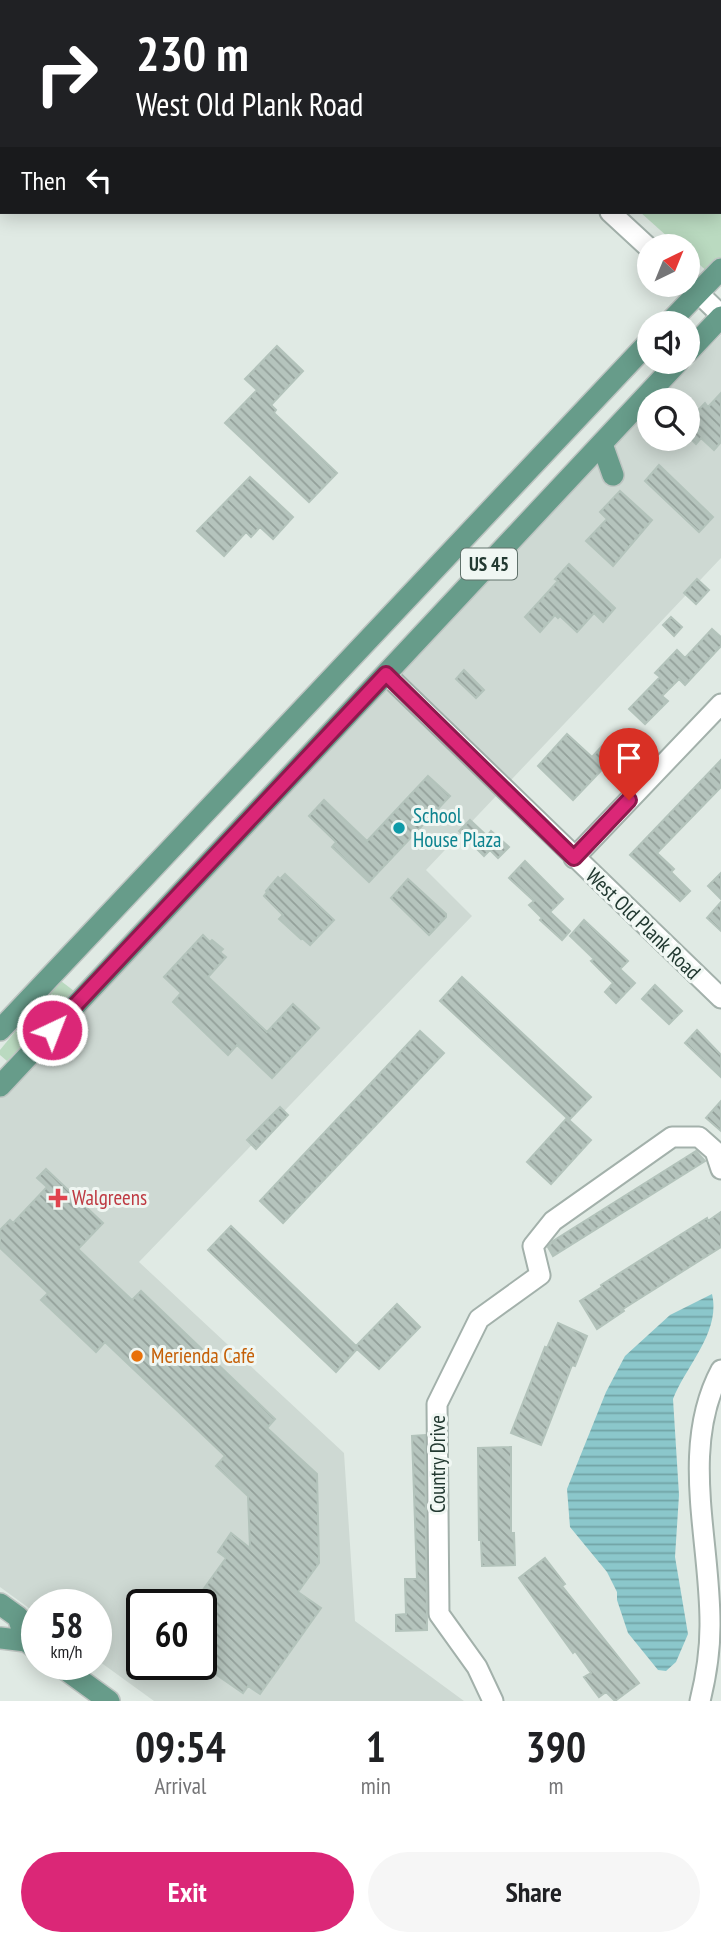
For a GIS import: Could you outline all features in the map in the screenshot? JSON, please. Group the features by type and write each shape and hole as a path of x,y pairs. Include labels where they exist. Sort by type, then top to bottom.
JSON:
{"main road":[{"path":"700,283 721,269"},
{"path":"700,339 721,316"},
{"name":"US 45","path":"0,1030 637,355"},
{"name":"US 45","path":"0,1086 667,374"},
{"path":"582,465 613,475 602,444"},
{"path":"524,475 549,499"},
{"path":"0,1604 18,1617 21,1623"},
{"path":"0,1638 21,1643"},
{"path":"80,1680 109,1701"}],"street":[{"path":"612,214 637,237"},
{"path":"700,295 721,316"},
{"name":"West Old Plank Road","path":"386,674 721,998"},
{"path":"574,858 721,704"},
{"name":"Country Drive","path":"493,1701 477,1667 439,1614 437,1404 479,1320 540,1275 534,1246 553,1221 673,1137 699,1137 715,1151 721,1169"},
{"path":"700,1701 705,1680 710,1626 700,1470 703,1425 709,1392 721,1370"}],"shaded area":[{"path":"721,335 721,558 426,870 472,916 139,1262 344,1453 355,1621 464,1701 154,1701 112,1671 112,1589 21,1589 21,1602 0,1587 0,1096 319,754 637,422 637,451 700,451 700,388 670,388 683,374 700,374 700,357"}],"green space":[{"path":"642,214 721,214 721,266 712,276 700,265 700,234 665,234"},
{"path":"61,981 74,991 7,1061 0,1055 0,1050 36,1006"}],"water":[{"path":"712,1294 712,1322 673,1399 679,1495 675,1557 688,1634 676,1662 666,1671 658,1670 628,1633 617,1592 607,1572 570,1527 567,1489 606,1392 625,1356 670,1315"}],"building":[{"path":"277,346 303,371 271,405 276,410 274,413 337,473 309,502 225,423 257,390 245,379"},
{"path":"721,393 721,442 714,450 700,439 700,408 705,403 708,407"},
{"path":"659,465 713,517 699,532 645,481"},
{"path":"250,477 293,517 273,539 260,527 251,537 246,532 224,556 197,531"},
{"path":"620,491 652,520 613,566 586,541 607,519 600,512"},
{"path":"569,564 615,608 603,622 594,613 577,632 560,616 558,618 555,615 540,632 525,617 558,581 555,579"},
{"path":"697,579 709,590 696,604 684,593"},
{"path":"671,617 682,627 674,636 663,625"},
{"path":"712,629 721,637 721,646 685,685 679,679 662,696 668,701 645,724 629,709 660,677 655,673 677,650 685,658"},
{"path":"464,670 484,690 476,698 456,679"},
{"path":"567,734 592,757 604,744 616,755 573,800 538,766"},
{"path":"721,760 721,787 657,853 674,869 671,872 690,891 680,901 630,855"},
{"name":"School House Plaza","path":"428,776 450,796 369,882 332,847 336,842 309,816 324,800 367,841"},
{"path":"470,820 487,836 491,831 509,847 498,858 490,850 484,856 459,831"},
{"path":"525,861 563,899 550,912 570,931 562,940 540,920 542,918 529,905 534,901 509,878"},
{"path":"721,873 721,899 708,886"},
{"path":"285,874 334,920 310,945 279,919 283,915 264,896 278,877 280,879"},
{"path":"408,879 446,914 429,935 391,898"},
{"path":"721,902 721,931 707,918"},
{"path":"584,920 628,961 620,969 635,983 616,1003 605,992 613,983 591,961 594,959 570,936"},
{"path":"203,935 223,949 220,952 226,957 208,977 267,1032 293,1004 319,1028 272,1078 237,1045 228,1055 173,1002 181,993 164,977"},
{"path":"462,977 591,1097 569,1120 591,1140 551,1184 527,1162 567,1118 440,1001"},
{"path":"655,985 682,1011 669,1024 642,999"},
{"path":"697,1030 721,1055 721,1077 685,1043"},
{"path":"420,1031 444,1053 283,1223 260,1201"},
{"path":"721,1101 721,1131 706,1118"},
{"path":"280,1107 288,1115 256,1149 247,1140"},
{"path":"696,1151 705,1161 553,1256 548,1247 553,1241"},
{"path":"46,1169 103,1223 78,1249 132,1300 141,1291 275,1419 267,1428 317,1474 319,1563 298,1592 321,1608 260,1694 248,1686 243,1693 217,1675 217,1589 204,1589 226,1558 218,1552 231,1533 250,1548 248,1496 216,1466 225,1456 105,1342 96,1352 41,1300 48,1293 0,1248 0,1230 10,1220 13,1223 47,1187 37,1178"},
{"path":"721,1212 721,1247 623,1309 624,1311 597,1329 580,1301 707,1218 708,1221"},
{"path":"231,1226 356,1346 397,1304 420,1327 379,1369 357,1349 336,1372 208,1250"},
{"path":"558,1323 587,1336 575,1366 572,1365 541,1445 511,1433 545,1347 547,1348"},
{"path":"425,1435 427,1630 396,1631 396,1615 406,1614 405,1579 417,1579 412,1436"},
{"path":"511,1447 511,1533 514,1533 515,1565 482,1566 479,1540 478,1448"},
{"path":"545,1558 565,1584 562,1586 639,1683 615,1701 606,1692 599,1697 584,1677 591,1673 575,1651 573,1653 519,1578"}],"place":[{"name":"School House Plaza","path":"399,828"},
{"name":"Walgreens","path":"58,1198"},
{"name":"Merienda Café","path":"137,1356"}],"route":[{"path":"52,1030 386,674 574,858 629,800"}]}
